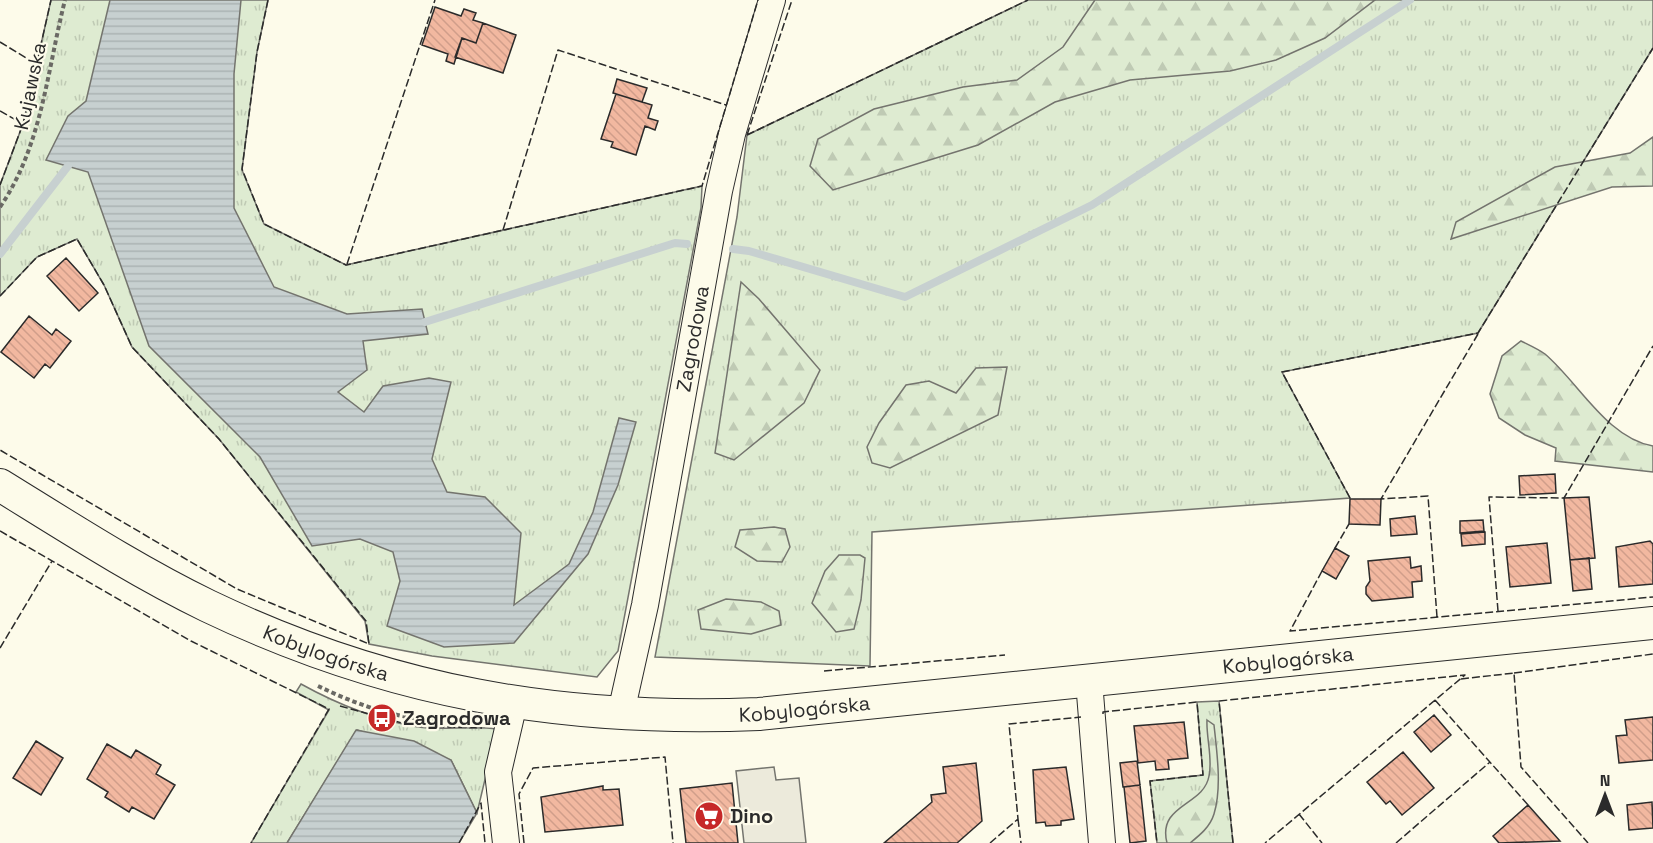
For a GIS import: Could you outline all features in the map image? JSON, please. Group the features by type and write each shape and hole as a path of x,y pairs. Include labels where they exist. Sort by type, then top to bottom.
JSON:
{"street":[{"name":"Zagrodowa","path":"624,714 624,699 645,605 715,216 732,134 772,0"},
{"name":"Kobylogórska","path":"0,485 146,573 263,631 384,675 514,703 624,714 759,714 1653,623"},
{"path":"1089,681 1102,843"},
{"path":"506,843 498,772 514,703"}],"path":[{"name":"Kujawska","path":"0,207 22,171 33,143 65,0"}],"green space":[{"path":"51,0 268,0 257,52 242,170 264,224 346,265 702,186 701,208 618,651 597,677 432,656 369,644 365,621 219,439 132,347 104,285 77,239 37,257 0,296 0,185 23,124"},
{"path":"1028,0 1653,0 1653,48 1478,333 1282,372 1350,498 872,532 870,666 655,657 737,217 747,135"},
{"path":"1095,0 1375,0 1325,38 1276,60 1230,71 1130,80 1055,102 978,145 833,190 810,166 818,139 874,109 963,87 1017,80 1063,47"},
{"path":"1653,137 1653,186 1612,187 1451,239 1456,222 1555,167 1630,153"},
{"path":"741,282 759,299 820,370 804,403 734,460 715,453"},
{"path":"1521,341 1545,354 1608,421 1637,441 1653,446 1653,472 1555,461 1556,448 1525,435 1499,418 1490,394 1502,356"},
{"path":"1007,367 998,415 890,468 872,463 867,447 879,423 906,385 929,381 956,393 976,368"},
{"path":"774,527 785,529 790,547 782,562 757,561 735,547 740,530"},
{"path":"839,555 860,555 865,558 861,600 854,629 836,632 812,603 825,571"},
{"path":"726,599 761,602 779,611 781,625 751,634 701,629 698,610"},
{"path":"301,684 358,710 403,724 428,728 497,729 477,813 451,760 357,730 287,843 251,843 329,710 296,692"},
{"path":"1219,701 1233,843 1157,843 1150,781 1203,775 1197,702"},
{"path":"1207,720 1214,725 1217,759 1218,793 1214,814 1207,827 1190,843 1167,843 1166,830 1169,820 1199,794 1209,776"}],"shaded area":[{"path":"110,0 241,0 234,74 234,208 274,287 347,314 422,309 428,334 363,341 367,370 338,392 364,412 383,386 429,378 451,382 432,459 447,492 485,497 521,533 514,605 569,564 593,512 619,418 636,422 618,485 588,554 514,643 444,647 387,626 400,581 393,552 360,539 312,546 260,457 149,346 88,172 46,160 68,116 86,101"},
{"path":"356,730 414,741 451,760 477,813 459,843 287,843"},
{"path":"774,767 776,780 799,778 806,843 744,843 736,771"}],"building":[{"path":"435,7 461,16 464,9 476,13 473,20 483,23 476,43 462,38 454,64 446,61 448,54 422,45"},
{"path":"483,23 516,35 503,73 455,57 462,38 476,43"},
{"path":"617,79 647,88 642,102 613,93"},
{"path":"616,94 652,105 648,118 658,121 655,130 645,126 636,155 611,147 613,142 601,139"},
{"path":"66,258 98,293 79,311 47,276"},
{"path":"29,316 52,335 56,329 71,341 50,368 45,364 34,378 1,352"},
{"path":"1555,474 1556,493 1520,495 1519,476"},
{"path":"1589,497 1595,558 1570,560 1564,498"},
{"path":"1350,499 1381,499 1380,525 1349,524"},
{"path":"1415,516 1417,534 1391,536 1390,519"},
{"path":"1483,520 1484,531 1460,533 1460,521"},
{"path":"1485,532 1485,544 1462,546 1461,534"},
{"path":"1650,541 1653,544 1653,584 1619,587 1616,547"},
{"path":"1547,543 1551,583 1510,587 1506,547"},
{"path":"1335,548 1349,556 1336,579 1322,571"},
{"path":"1410,557 1411,568 1421,566 1422,581 1412,582 1413,597 1372,601 1366,594 1366,587 1370,581 1368,561"},
{"path":"1589,558 1592,589 1573,591 1570,560"},
{"path":"1434,715 1451,735 1431,752 1414,732"},
{"path":"1653,717 1653,760 1619,763 1616,736 1627,735 1625,720"},
{"path":"1184,722 1188,758 1168,760 1169,769 1156,770 1155,761 1138,763 1134,726"},
{"path":"36,741 63,758 41,795 13,778"},
{"path":"107,744 131,758 136,750 161,765 156,774 175,785 154,819 132,807 129,812 105,797 108,792 87,779"},
{"path":"1403,752 1434,788 1402,815 1390,801 1386,804 1367,782"},
{"path":"1137,761 1140,785 1123,787 1120,763"},
{"path":"976,763 982,821 957,843 884,843 932,802 931,795 946,793 943,767"},
{"path":"1066,767 1074,819 1061,821 1061,825 1046,826 1045,822 1036,823 1033,770"},
{"name":"Dino","path":"732,783 738,843 686,843 680,789"},
{"path":"1140,785 1146,841 1130,843 1124,787"},
{"path":"603,786 603,790 619,789 623,825 545,832 541,797"},
{"path":"1652,802 1653,828 1629,830 1627,805"},
{"path":"1528,805 1560,841 1499,843 1493,836"}],"waterway":[{"path":"733,249 749,251 905,297 1092,205 1410,0"},
{"path":"0,254 68,166"},
{"path":"425,322 675,243 687,244"}],"fence":[{"path":"0,185 23,124 51,0"},
{"path":"268,0 257,52 242,169 264,224 346,265 702,186 758,0"},
{"path":"347,264 435,0"},
{"path":"747,135 792,0"},
{"path":"747,135 1028,0"},
{"path":"0,42 36,64"},
{"path":"1350,498 1282,372 1478,333 1653,48"},
{"path":"503,230 558,50 726,105"},
{"path":"0,111 23,124"},
{"path":"0,296 37,257 77,239 104,285 132,347 219,439 366,621 369,644 237,589 0,450"},
{"path":"1437,617 1428,496 1381,499 1478,334"},
{"path":"1498,611 1489,497 1564,498 1653,346"},
{"path":"1335,548 1349,524"},
{"path":"0,531 191,641 329,709 251,843"},
{"path":"0,648 52,561"},
{"path":"1322,571 1290,631 1653,597"},
{"path":"1514,673 1653,654"},
{"path":"824,671 1005,655"},
{"path":"1461,679 1514,673 1521,767 1588,843"},
{"path":"1233,843 1219,701 1465,675 1265,843"},
{"path":"1435,700 1528,805"},
{"path":"1103,714 1103,712 1197,702 1203,775 1150,781 1157,843"},
{"path":"340,706 413,726 482,728"},
{"path":"990,843 1018,819 1009,724 1081,717"},
{"path":"524,843 519,794 533,768 665,757 673,843"},
{"path":"1396,843 1490,762"},
{"path":"459,843 481,803 485,843"},
{"path":"1299,814 1322,843"},
{"path":"1018,819 1021,843"}],"place":[{"name":"Zagrodowa","path":"382,718"},
{"name":"Dino","path":"709,816"}]}
